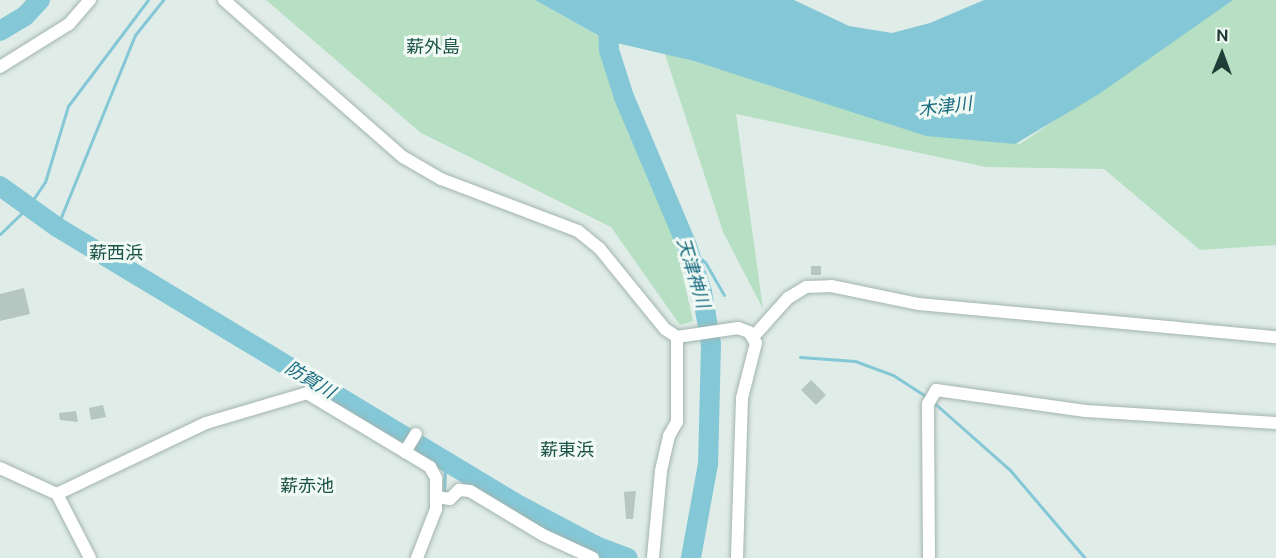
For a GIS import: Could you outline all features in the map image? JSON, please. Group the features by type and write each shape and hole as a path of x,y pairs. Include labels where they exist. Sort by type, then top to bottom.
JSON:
{"street":[{"path":"0,67 69,24 90,0"},
{"path":"224,0 403,157 441,178 546,217 589,239 666,329 677,337 701,332 744,329 754,336 756,352 742,398 737,558"},
{"path":"754,336 788,298 807,288 831,286 919,303 1276,337"},
{"path":"653,558 661,471 669,436 677,422 677,337"},
{"path":"929,558 928,404 936,390 1086,411 1276,423"},
{"path":"57,494 206,423 301,393 406,450 430,467 436,478 436,509 417,558"},
{"path":"406,450 416,434"},
{"path":"0,468 57,494 90,558"},
{"path":"437,497 450,499 459,490 470,491 543,535 593,558"}],"green space":[{"path":"266,0 535,0 609,42 674,237 693,321 680,325 611,227 421,133"},
{"path":"1233,0 1276,0 1276,245 1200,250 1104,169 986,167 736,114 763,309 723,232 665,54 1020,144"}],"water":[{"name":"木津川","path":"535,0 794,0 849,26 892,33 930,23 984,0 1233,0 1099,94 1015,144 926,136 694,61 608,41"}],"building":[{"path":"811,266 821,266 821,275 811,275"},
{"path":"24,288 30,314 0,321 0,294"},
{"path":"811,380 826,395 816,405 801,390"},
{"path":"103,405 106,417 91,420 89,408"},
{"path":"76,411 78,422 60,420 59,413"},
{"path":"636,491 633,519 626,519 624,492"}],"waterway":[{"path":"0,31 25,16 40,0"},
{"path":"0,234 28,207 45,182 68,106 148,0"},
{"path":"57,227 135,35 163,0"},
{"name":"天津神川","path":"608,0 609,50 624,97 687,246 702,292 711,344 708,464 691,558"},
{"name":"防賀川","path":"0,186 57,227 515,503 596,546 628,558"},
{"path":"687,246 705,262 724,295"},
{"path":"800,357 855,361 893,375 927,397"},
{"path":"932,401 1010,470 1085,558"},
{"path":"444,494 445,461"}],"district":[{"name":"薪外島","path":"433,47"},
{"name":"薪西浜","path":"116,253"},
{"name":"薪東浜","path":"567,450"},
{"name":"薪赤池","path":"307,486"}]}
